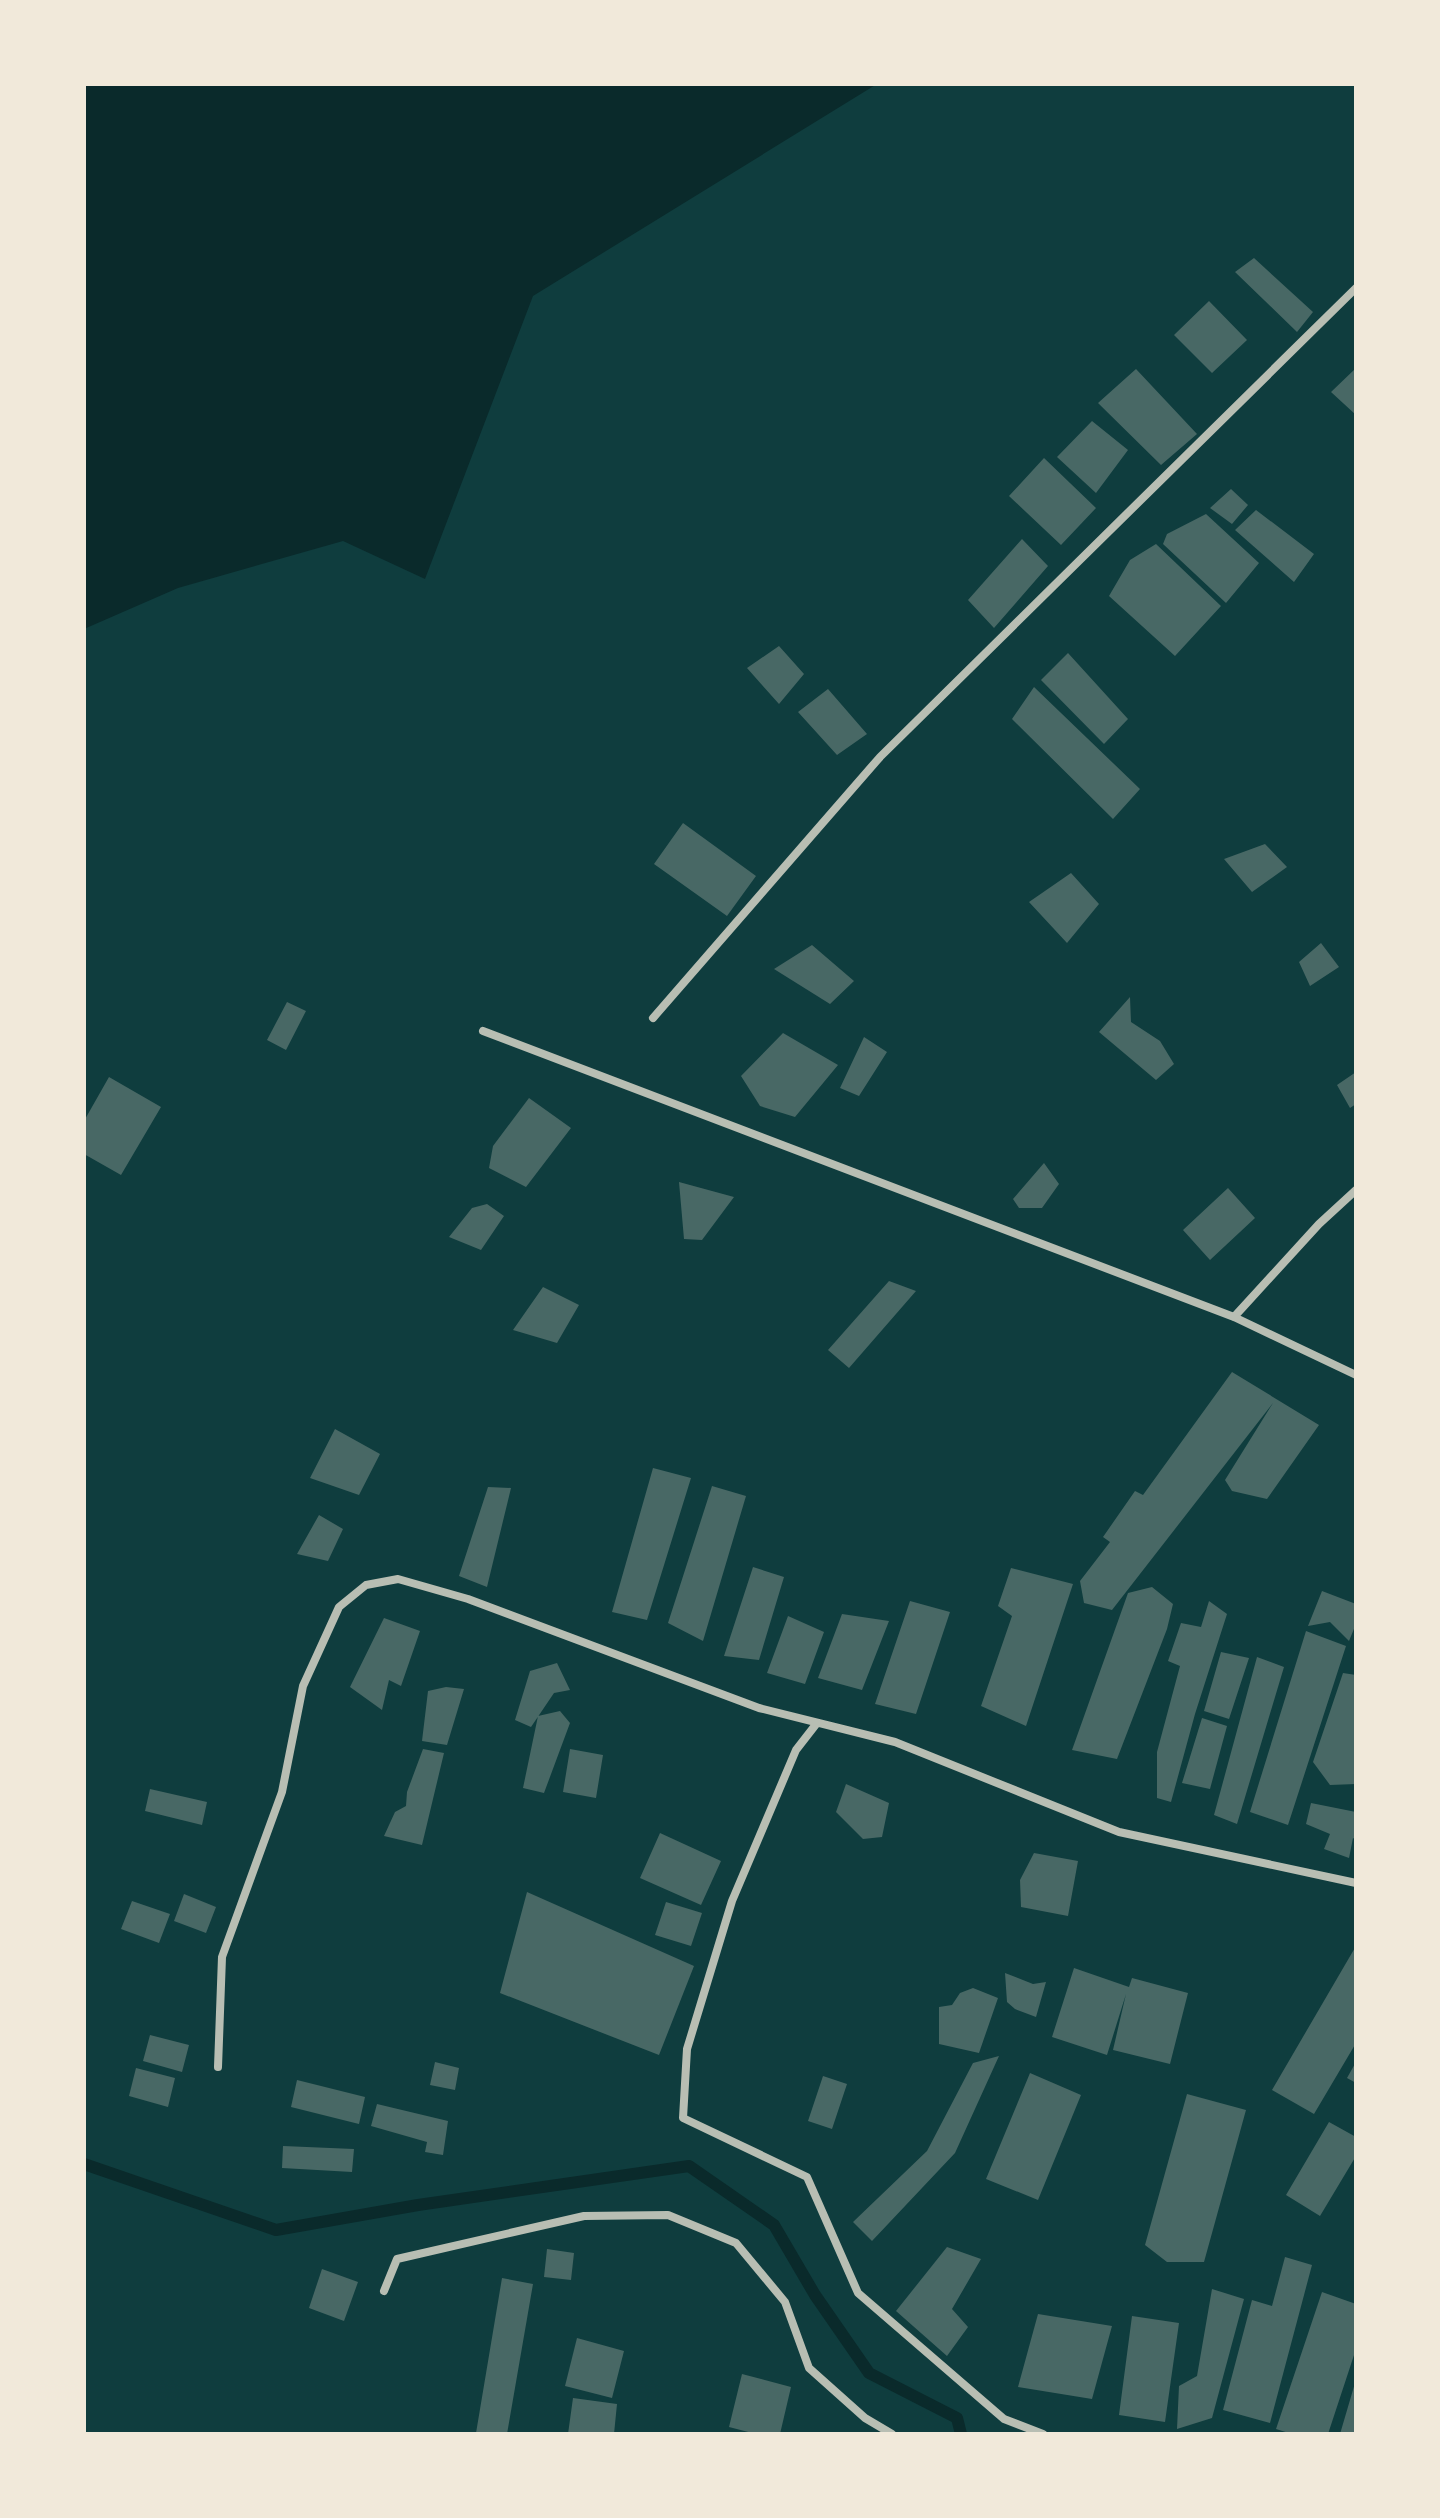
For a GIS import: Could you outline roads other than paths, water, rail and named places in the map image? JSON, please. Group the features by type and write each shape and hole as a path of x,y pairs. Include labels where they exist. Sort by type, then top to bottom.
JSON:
{"street":[{"path":"653,1018 880,757 1356,288"},
{"path":"483,1031 1234,1317 1356,1375"},
{"path":"1234,1317 1319,1224 1356,1190"},
{"path":"218,2067 222,1957 282,1792 303,1686 339,1607 366,1585 398,1579 468,1599 759,1708 895,1742 1119,1832 1356,1883"},
{"path":"817,1723 796,1750 732,1901 687,2049 683,2118 807,2177 858,2293 1004,2419 1043,2434"},
{"path":"384,2291 397,2259 584,2216 668,2215 736,2243 785,2302 809,2368 865,2418 892,2434"}],"water":[{"path":"84,84 877,84 533,296 425,579 343,541 178,588 84,629"}],"waterway":[{"path":"84,2164 276,2230 418,2205 689,2166 774,2225 815,2295 869,2373 957,2418 961,2434"}]}
